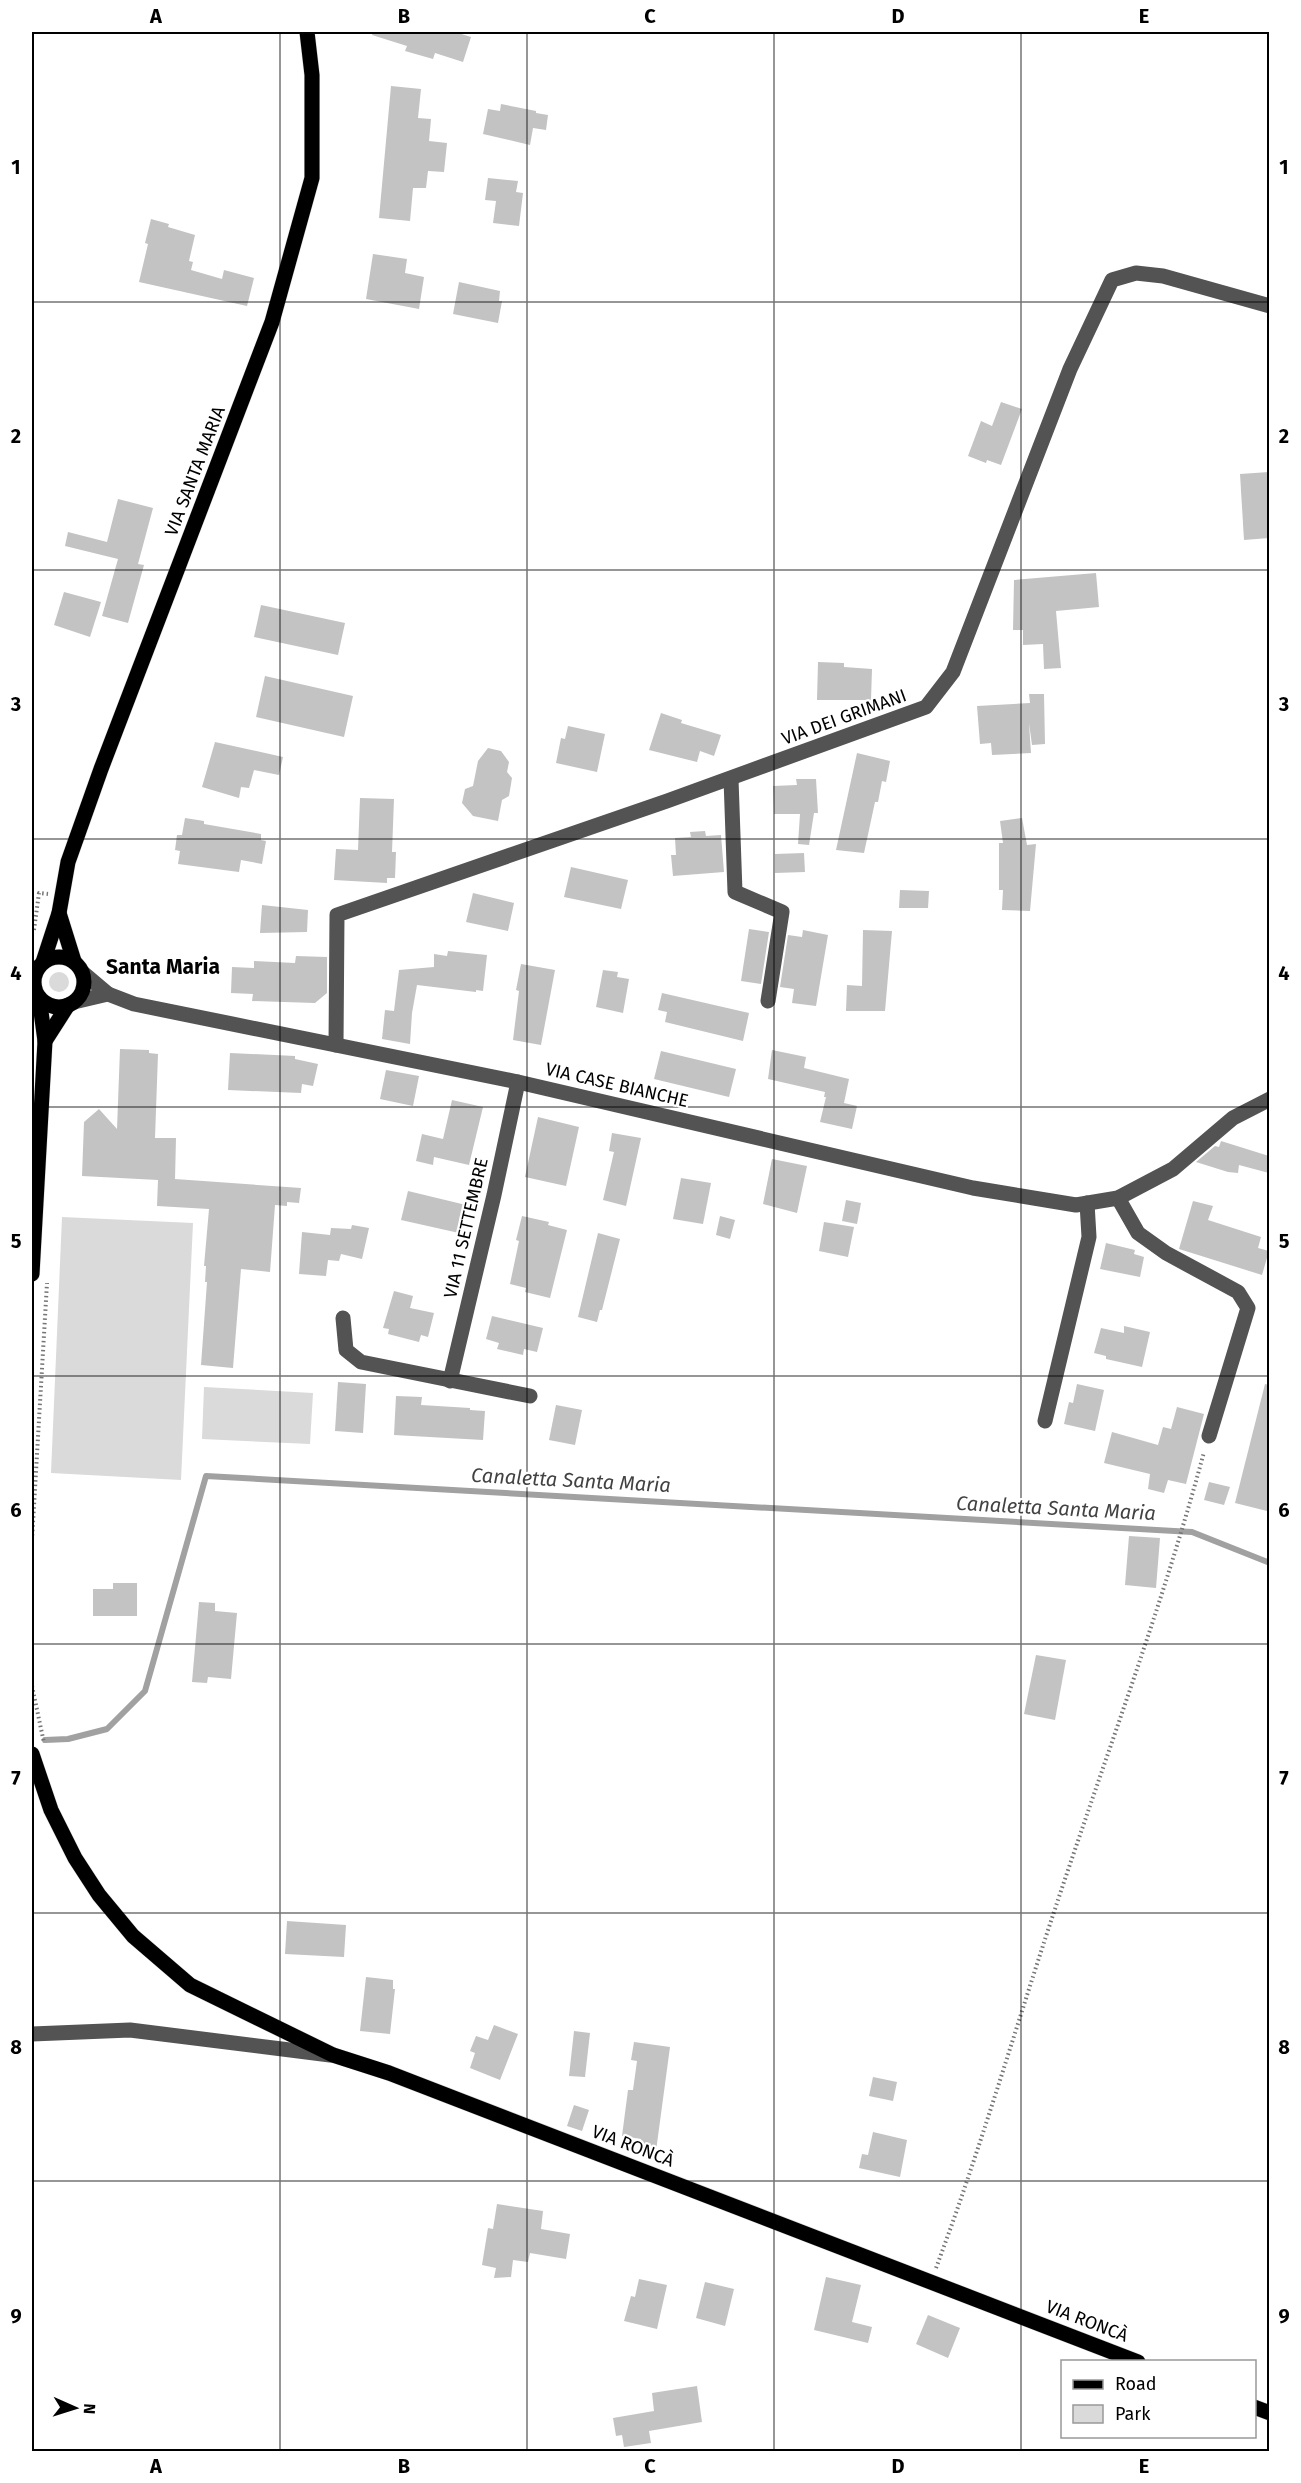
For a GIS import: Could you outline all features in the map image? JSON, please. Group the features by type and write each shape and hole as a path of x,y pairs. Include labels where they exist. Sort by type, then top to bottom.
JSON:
{"main road":[{"name":"VIA SANTA MARIA","path":"32,1274 45,1041 34,980 59,913 68,862 101,769 272,322 312,178 312,75 307,32"},
{"name":"VIA SANTA MARIA","path":"45,1041 83,988 78,966 59,913"},
{"path":"38,966 59,956 78,966"},
{"path":"36,993 51,1005 71,1004"},
{"name":"VIA RONCÀ","path":"39,1753 51,1810 75,1858 99,1895 133,1936 190,1984 333,2055 389,2073 933,2274 1136,2360"}],"street":[{"name":"VIA DEI GRIMANI","path":"336,1045 337,915 731,779 926,707 953,672 1070,369 1112,280 1136,273 1163,276 1269,306"},
{"path":"731,779 735,892 782,912 768,1001"},
{"name":"VIA CASE BIANCHE","path":"78,966 108,994 134,1004 518,1082 973,1188 1076,1205 1118,1198 1173,1169 1233,1118 1269,1099"},
{"path":"71,1004 108,994"},
{"name":"VIA 11 SETTEMBRE","path":"450,1381 518,1082"},
{"path":"1118,1198 1138,1233 1166,1253 1238,1292 1248,1308 1209,1436"},
{"path":"1045,1421 1089,1237 1087,1203"},
{"path":"344,1318 346,1350 361,1362 530,1396"},
{"path":"32,2034 130,2030 333,2055"}],"path":[{"path":"32,1540 47,1271"},
{"path":"933,2274 967,2183 1032,1978 1179,1546 1209,1436"},
{"path":"32,1686 39,1753"},
{"path":"926,2264 933,2274"}],"green space":[{"path":"59,972 66,975 69,982 66,989 59,992 52,989 49,982 52,975"},
{"path":"62,1217 193,1223 181,1480 51,1473"},
{"path":"204,1387 313,1393 310,1444 202,1439"}],"building":[{"path":"373,32 455,32 471,37 463,62 435,53 433,59 405,51 407,46 372,35"},
{"path":"391,86 421,89 418,118 431,119 429,141 447,143 444,172 428,171 426,188 413,188 410,221 379,218"},
{"path":"501,104 548,115 546,130 533,128 530,145 483,134 488,109 500,111"},
{"path":"488,178 518,181 516,192 523,193 519,226 493,223 496,201 485,200"},
{"path":"151,219 195,235 189,261 193,262 191,270 222,279 224,270 254,278 247,306 139,282"},
{"path":"373,254 407,259 405,273 424,277 419,309 366,299"},
{"path":"459,282 500,291 499,301 502,301 498,323 453,314"},
{"path":"1001,402 1022,409 1001,465 987,460 986,463 968,456 981,421 992,426"},
{"path":"1269,472 1269,538 1244,540 1240,474"},
{"path":"118,499 153,508 138,564 144,565 128,623 102,616 118,559 65,546 68,532 107,542"},
{"path":"1096,573 1099,607 1056,611 1061,668 1044,669 1043,644 1023,645 1023,630 1013,630 1014,580"},
{"path":"64,592 101,602 90,637 54,625"},
{"path":"261,605 345,623 338,655 254,637"},
{"path":"818,662 844,663 844,667 872,669 871,700 817,700"},
{"path":"265,676 353,696 344,737 256,717"},
{"path":"1029,694 1044,694 1045,744 1032,745 1029,723 1031,753 992,755 991,743 980,744 977,706 1030,703"},
{"path":"661,713 682,720 681,723 721,735 714,756 700,751 697,762 649,750"},
{"path":"568,726 605,734 597,772 556,763 561,738 565,739"},
{"path":"215,742 283,757 279,775 254,770 249,788 241,787 239,798 202,787"},
{"path":"488,748 501,751 509,762 507,772 512,778 509,796 502,800 498,821 473,816 462,803 465,789 473,786 478,761"},
{"path":"857,753 890,761 886,782 882,781 878,802 875,802 864,853 836,850"},
{"path":"796,779 816,779 818,813 814,813 809,845 798,844 800,814 774,814 773,786 797,785"},
{"path":"360,798 394,799 392,852 396,852 395,878 387,878 387,883 334,880 336,849 358,850"},
{"path":"185,818 204,821 204,824 261,834 261,840 266,841 262,864 241,860 239,872 178,864 180,851 175,850 177,835 182,835"},
{"path":"1022,818 1027,845 1036,844 1030,911 1002,910 1003,890 999,890 999,843 1003,843 1000,821"},
{"path":"705,831 706,836 721,835 724,872 673,876 671,855 676,855 675,838 691,837 690,832"},
{"path":"804,853 805,872 775,873 775,854"},
{"path":"571,867 628,880 621,909 564,897"},
{"path":"900,890 929,891 928,908 899,908"},
{"path":"473,893 514,903 508,931 466,922"},
{"path":"262,905 308,910 307,932 260,933"},
{"path":"749,929 769,932 761,984 741,981"},
{"path":"803,930 828,935 816,1006 792,1003 794,989 780,987 788,935 802,937"},
{"path":"863,930 892,931 885,1011 846,1011 847,985 862,986"},
{"path":"448,951 487,955 483,991 417,985 410,1044 382,1039 385,1010 394,1011 399,970 434,967 434,954 447,956"},
{"path":"296,956 327,957 327,993 315,1003 252,1001 253,994 231,993 232,967 254,968 254,961 295,963"},
{"path":"521,964 555,970 541,1045 513,1040 519,991 516,990"},
{"path":"603,970 618,972 617,977 629,979 623,1013 596,1007"},
{"path":"662,993 749,1013 743,1041 665,1022 667,1012 658,1010"},
{"path":"120,1049 149,1050 149,1053 158,1054 155,1138 176,1138 175,1179 301,1188 299,1203 287,1202 287,1206 275,1205 270,1272 241,1269 233,1368 201,1365 207,1282 205,1282 206,1266 204,1266 209,1209 157,1206 158,1180 82,1176 84,1122 99,1109 117,1129"},
{"path":"772,1050 806,1057 804,1068 849,1079 844,1103 857,1106 852,1129 820,1122 826,1097 824,1097 825,1092 768,1079"},
{"path":"661,1051 736,1069 729,1097 654,1079"},
{"path":"230,1053 295,1056 295,1059 318,1064 313,1086 302,1084 301,1093 228,1090"},
{"path":"386,1070 419,1076 413,1106 380,1099"},
{"path":"452,1100 483,1107 469,1165 434,1157 433,1165 416,1161 422,1134 443,1139"},
{"path":"538,1117 579,1127 566,1186 525,1177"},
{"path":"612,1133 641,1138 626,1206 603,1200 614,1152 609,1151"},
{"path":"1221,1141 1269,1156 1269,1173 1239,1165 1238,1173 1228,1172 1196,1162 1215,1146 1219,1147"},
{"path":"772,1159 807,1166 797,1213 763,1204"},
{"path":"681,1178 711,1183 703,1224 673,1219"},
{"path":"408,1191 466,1205 459,1233 401,1220"},
{"path":"846,1200 861,1203 857,1224 842,1221"},
{"path":"1193,1201 1213,1206 1208,1220 1261,1237 1258,1248 1269,1251 1262,1275 1179,1249"},
{"path":"522,1216 549,1222 548,1225 567,1230 550,1298 525,1292 526,1288 510,1284"},
{"path":"720,1216 735,1220 730,1239 716,1235"},
{"path":"824,1222 854,1227 848,1257 819,1251"},
{"path":"352,1225 369,1228 362,1259 341,1254 339,1261 328,1260 326,1276 299,1274 302,1232 330,1235 331,1228 351,1229"},
{"path":"598,1233 620,1239 597,1322 578,1317"},
{"path":"1106,1243 1135,1250 1134,1254 1144,1257 1140,1277 1100,1269"},
{"path":"394,1291 413,1296 410,1308 434,1313 428,1337 421,1335 419,1342 388,1334 389,1329 383,1328"},
{"path":"492,1316 543,1328 537,1352 524,1349 523,1355 497,1349 499,1343 486,1339"},
{"path":"1124,1326 1150,1332 1142,1367 1106,1359 1106,1356 1094,1353 1101,1328 1124,1333"},
{"path":"338,1382 366,1384 363,1433 335,1431"},
{"path":"1077,1384 1104,1390 1095,1431 1064,1424 1069,1402 1073,1403"},
{"path":"1265,1384 1269,1385 1267,1511 1235,1503"},
{"path":"396,1396 422,1397 421,1405 485,1411 483,1440 394,1435"},
{"path":"556,1405 582,1410 575,1445 549,1440"},
{"path":"1177,1407 1204,1414 1186,1484 1168,1480 1164,1493 1148,1489 1150,1474 1104,1463 1112,1432 1158,1445 1163,1427 1171,1429"},
{"path":"1209,1482 1230,1487 1224,1505 1204,1500"},
{"path":"1129,1536 1160,1538 1156,1588 1125,1585"},
{"path":"113,1583 137,1583 137,1616 93,1616 93,1589 113,1589"},
{"path":"199,1602 215,1603 215,1611 237,1613 231,1679 208,1677 207,1683 192,1682"},
{"path":"1036,1655 1066,1660 1055,1720 1024,1714"},
{"path":"287,1921 346,1925 344,1957 285,1954"},
{"path":"366,1977 393,1980 393,1989 395,1989 390,2034 360,2031"},
{"path":"494,2025 518,2034 500,2080 470,2068 475,2053 470,2051 476,2036 488,2040"},
{"path":"574,2031 590,2033 585,2077 569,2076"},
{"path":"634,2042 670,2047 656,2151 640,2149 641,2139 622,2136 628,2090 633,2090 637,2061 631,2060"},
{"path":"873,2077 897,2082 893,2101 869,2096"},
{"path":"574,2105 589,2110 582,2131 567,2126"},
{"path":"873,2132 907,2140 900,2177 859,2168 862,2154 868,2155"},
{"path":"497,2204 543,2211 541,2229 570,2234 566,2259 530,2253 528,2262 513,2260 511,2277 494,2278 496,2268 482,2265 488,2228 493,2229"},
{"path":"826,2277 861,2285 852,2322 872,2327 868,2343 814,2330"},
{"path":"639,2279 667,2285 657,2329 624,2321 631,2296 635,2297"},
{"path":"705,2282 734,2289 725,2326 696,2318"},
{"path":"928,2315 960,2328 948,2358 916,2344"},
{"path":"697,2386 702,2422 649,2431 651,2443 624,2447 622,2435 616,2436 613,2418 654,2411 652,2393"}],"waterway":[{"name":"Canaletta Santa Maria","path":"45,1740 68,1739 107,1729 145,1691 206,1476 1192,1532 1270,1563"}],"district":[{"name":"Santa Maria","path":"163,967"}]}
